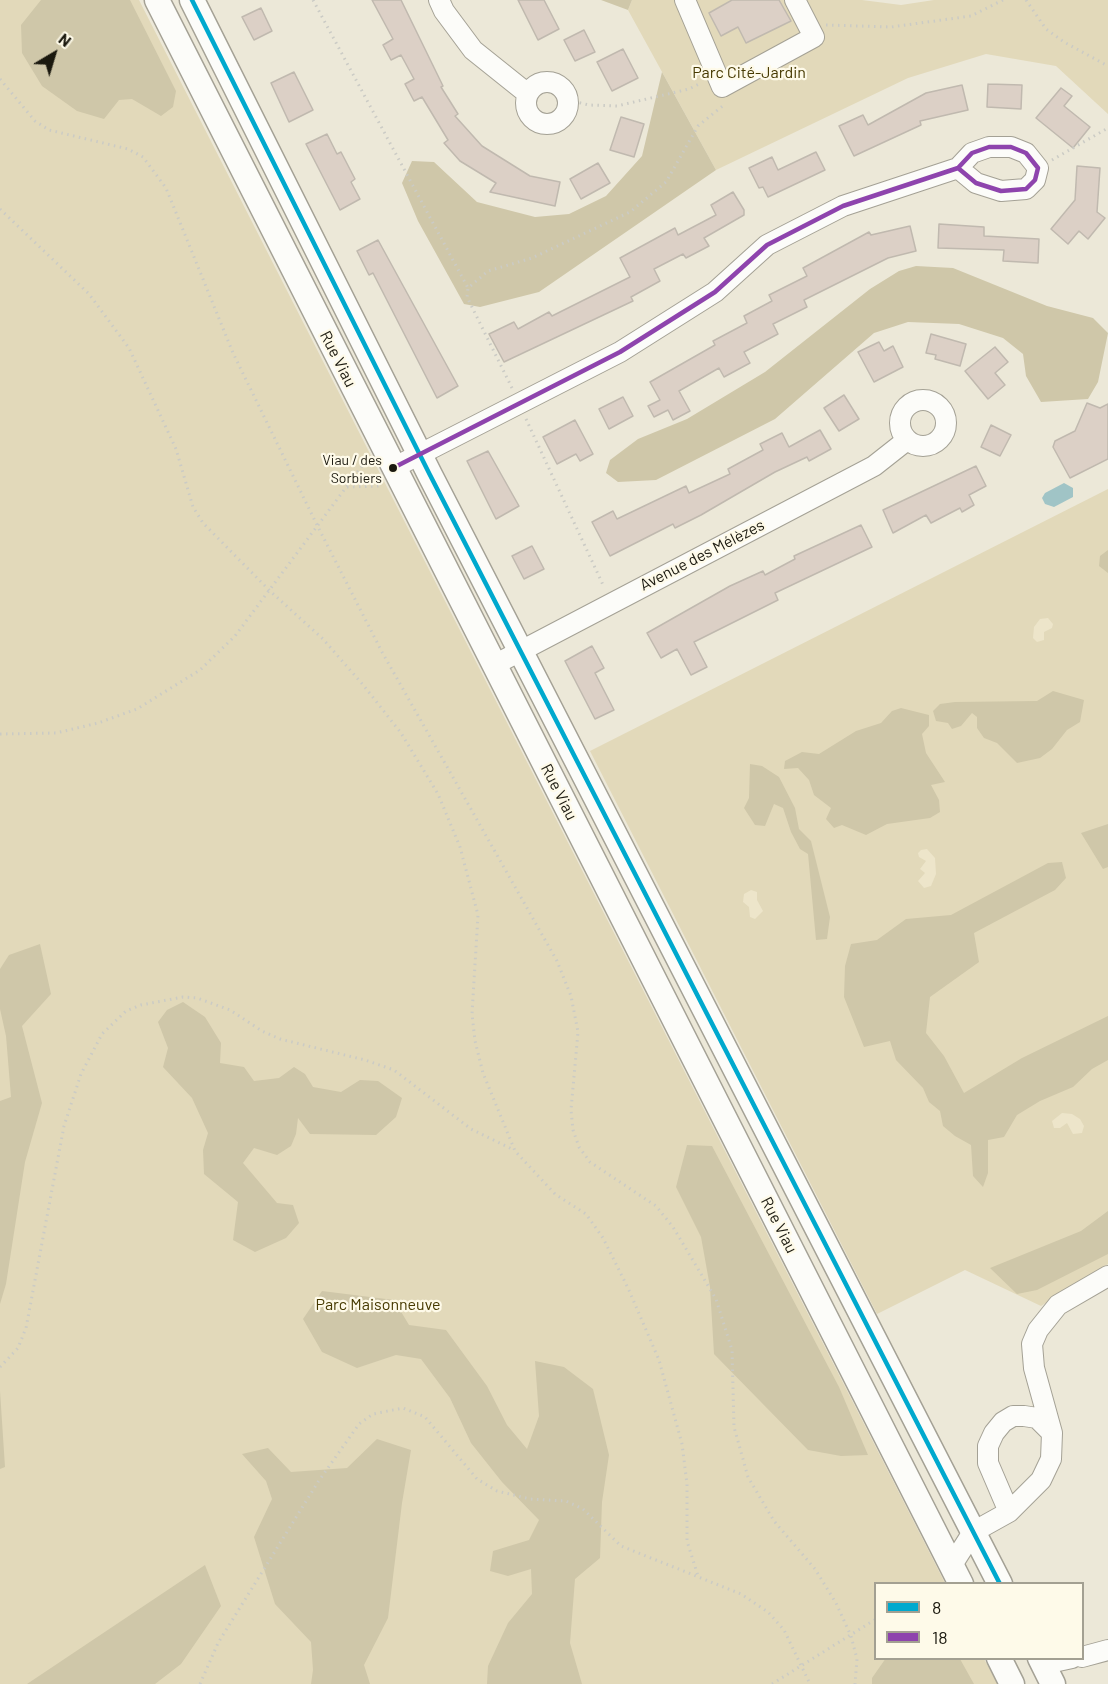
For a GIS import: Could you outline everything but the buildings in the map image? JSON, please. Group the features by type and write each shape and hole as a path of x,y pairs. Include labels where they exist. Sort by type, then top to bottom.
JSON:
{"main road":[{"name":"Rue Viau","path":"157,0 390,476 494,665 957,1574"},
{"name":"Rue Viau","path":"192,0 420,454 999,1582"},
{"path":"1000,1660 1012,1684"},
{"path":"1041,1660 1053,1684"}],"street":[{"path":"439,0 444,11 473,51 528,94"},
{"path":"685,0 726,94 814,37 795,0"},
{"path":"550,82 562,88 568,100 566,113 555,123 548,124 534,120 526,108 528,94 537,84 550,82"},
{"path":"390,476 420,454 620,352 715,292 767,245 843,206 957,168 972,153 989,147 1011,147 1026,153 1038,168 1035,180 1026,189 1001,191 976,183 957,168"},
{"name":"Avenue des Mélèzes","path":"494,665 874,466 907,440"},
{"path":"957,1574 973,1532 1009,1512 1030,1494 1041,1480 1051,1459 1052,1433 1035,1368 1032,1344 1038,1330 1058,1305 1108,1276"},
{"path":"1009,1512 988,1462 988,1446 994,1433 1003,1422 1013,1416 1037,1418 1052,1433"},
{"path":"1084,1657 1108,1650"},
{"path":"1041,1660 1049,1663 1066,1660"}],"path":[{"path":"314,0 468,288 467,297 611,602"},
{"path":"809,25 891,27 971,16 1003,0"},
{"path":"1026,0 1046,29 1064,42 1108,66"},
{"path":"0,79 35,121 49,130 128,149 143,157 166,188 233,353 317,525 382,652 557,961 571,996 578,1032 572,1110 573,1130 579,1147 590,1162 656,1206 672,1227 716,1299 732,1350 734,1428 748,1477 774,1521 815,1569 836,1603 857,1659 855,1684"},
{"path":"568,100 589,105 617,106 689,89"},
{"path":"468,288 488,271 532,258 630,212 666,182 698,126 726,94"},
{"path":"1038,168 1108,128"},
{"path":"0,209 89,294 129,348 176,449 193,507 217,539 323,639 364,686 401,733 438,794 460,847 478,915 472,1014 475,1041 495,1107 515,1151 529,1170 555,1194 586,1214 603,1238 628,1288 659,1360 682,1444 687,1484 687,1541 698,1576"},
{"path":"0,734 27,735 74,730 137,709 200,670 235,636 371,454"},
{"path":"347,487 390,476"},
{"path":"0,1367 18,1348 26,1328 64,1126 81,1074 102,1034 126,1011 141,1005 183,997 197,998 230,1010 261,1031 280,1039 365,1060 394,1070 471,1129 515,1151"},
{"path":"200,1684 218,1643 318,1482 359,1424 373,1414 388,1409 403,1408 425,1417 477,1479 497,1491 530,1499 566,1501 594,1517 621,1546 741,1594 768,1612 784,1630 810,1684"},
{"path":"772,1684 874,1621"}],"green space":[{"name":"Parc Maisonneuve","path":"0,0 139,0 944,1582 874,1582 874,1660 985,1660 998,1684 0,1684"},
{"path":"41,0 130,0 176,91 173,107 161,116 132,99 119,100 104,119 77,111 42,86 22,53 21,25"},
{"path":"601,0 632,0 628,10"},
{"name":"Parc Cité-Jardin","path":"632,0 862,0 901,5 934,0 1108,0 1108,114 1056,66 986,54 908,78 716,170 628,10"},
{"path":"662,72 716,170 539,292 480,307 464,304 418,221 402,183 412,161 434,162 477,202 535,217 569,214 606,196 642,156"},
{"path":"916,266 953,268 1047,306 1093,318 1108,333 1098,382 1088,399 1041,402 1026,376 1023,354 1003,338 959,324 908,322 874,333 775,419 656,480 618,482 606,473 610,460 638,439 687,419 765,372 870,289 899,271"},
{"path":"1108,489 1108,1264 1041,1306 965,1270 877,1314 590,751"},
{"path":"1108,550 1108,573 1099,566 1100,556"},
{"path":"1053,691 1084,700 1080,722 1067,730 1052,749 1040,758 1017,763 997,743 984,738 977,728 977,717 972,713 961,726 952,729 948,723 936,721 933,711 940,704 955,702 1037,701"},
{"path":"901,708 929,715 929,726 922,734 926,753 945,782 931,785 939,800 940,812 930,818 887,824 866,835 842,825 834,828 826,819 831,808 814,795 809,780 798,768 784,769 785,761 802,752 819,754 856,731 881,723 892,711"},
{"path":"750,764 762,766 779,777 795,808 799,829 811,841 830,917 827,939 816,940 808,854 800,849 791,832 783,808 774,804 765,826 755,825 744,808 749,798"},
{"path":"1108,824 1108,867 1103,869 1081,833"},
{"path":"1062,862 1066,878 1055,890 974,933 979,962 930,997 926,1033 944,1056 964,1093 1022,1058 1108,1016 1108,1060 1092,1069 1073,1087 1040,1101 1017,1115 1004,1137 988,1140 988,1173 983,1187 973,1176 971,1145 943,1126 940,1111 929,1102 923,1088 896,1060 890,1041 864,1047 844,997 845,966 851,944 877,940 906,919 951,915 1048,863"},
{"path":"40,944 51,994 22,1026 42,1103 25,1162 6,1284 0,1304 0,1101 11,1097 6,1036 0,1009 0,969 9,955"},
{"path":"183,1002 205,1017 221,1043 220,1063 244,1067 254,1081 279,1078 294,1067 305,1074 313,1087 341,1092 360,1080 378,1081 402,1098 396,1117 376,1135 310,1134 298,1118 296,1134 291,1146 277,1155 254,1148 243,1163 277,1203 293,1205 299,1223 286,1238 255,1252 233,1240 238,1202 204,1174 203,1150 208,1133 192,1098 163,1067 168,1048 158,1022 167,1010"},
{"path":"687,1145 712,1146 839,1387 868,1455 841,1456 808,1450 714,1354 710,1287 701,1237 676,1187"},
{"path":"1108,1211 1108,1254 1037,1290 1017,1294 990,1268 1081,1231"},
{"path":"322,1291 394,1300 409,1325 446,1330 487,1386 507,1425 527,1449 539,1416 535,1361 564,1367 593,1389 609,1455 602,1502 600,1558 575,1579 570,1643 582,1684 487,1684 488,1666 508,1623 532,1594 531,1569 508,1576 490,1571 493,1551 529,1540 539,1520 502,1482 471,1443 450,1398 421,1359 396,1355 357,1368 322,1352 303,1319"},
{"path":"0,1391 5,1467 0,1469"},
{"path":"377,1439 411,1450 388,1618 364,1665 370,1684 311,1684 313,1670 311,1642 275,1604 254,1537 272,1499 266,1481 242,1454 268,1448 291,1472 347,1468"},
{"path":"205,1565 221,1606 181,1664 155,1684 27,1684"},
{"path":"885,1660 961,1660 974,1684 872,1684 872,1678"}],"sand":[{"path":"1048,618 1053,624 1052,628 1044,632 1044,640 1037,642 1033,638 1034,627 1040,619"},
{"path":"927,849 935,858 936,874 931,886 924,888 918,881 925,873 920,869 926,861 919,857 918,853"},
{"path":"751,890 757,892 757,900 763,911 755,919 750,917 749,907 743,902 744,894"},
{"path":"1062,1113 1072,1114 1080,1119 1084,1126 1082,1133 1073,1134 1067,1123 1060,1128 1054,1128 1052,1121"}],"water":[{"path":"1064,483 1073,488 1073,497 1054,507 1045,504 1042,498 1045,493"}],"transit line":[{"name":"8","path":"192,0 430,475 999,1582"},
{"name":"18","path":"393,468 620,352 715,292 767,245 843,206 958,168 976,183 1001,191 1026,189 1035,180 1038,168 1026,153 1011,147 989,147 972,153 958,168"}],"place":[{"name":"Viau / des Sorbiers","path":"393,468"}]}
